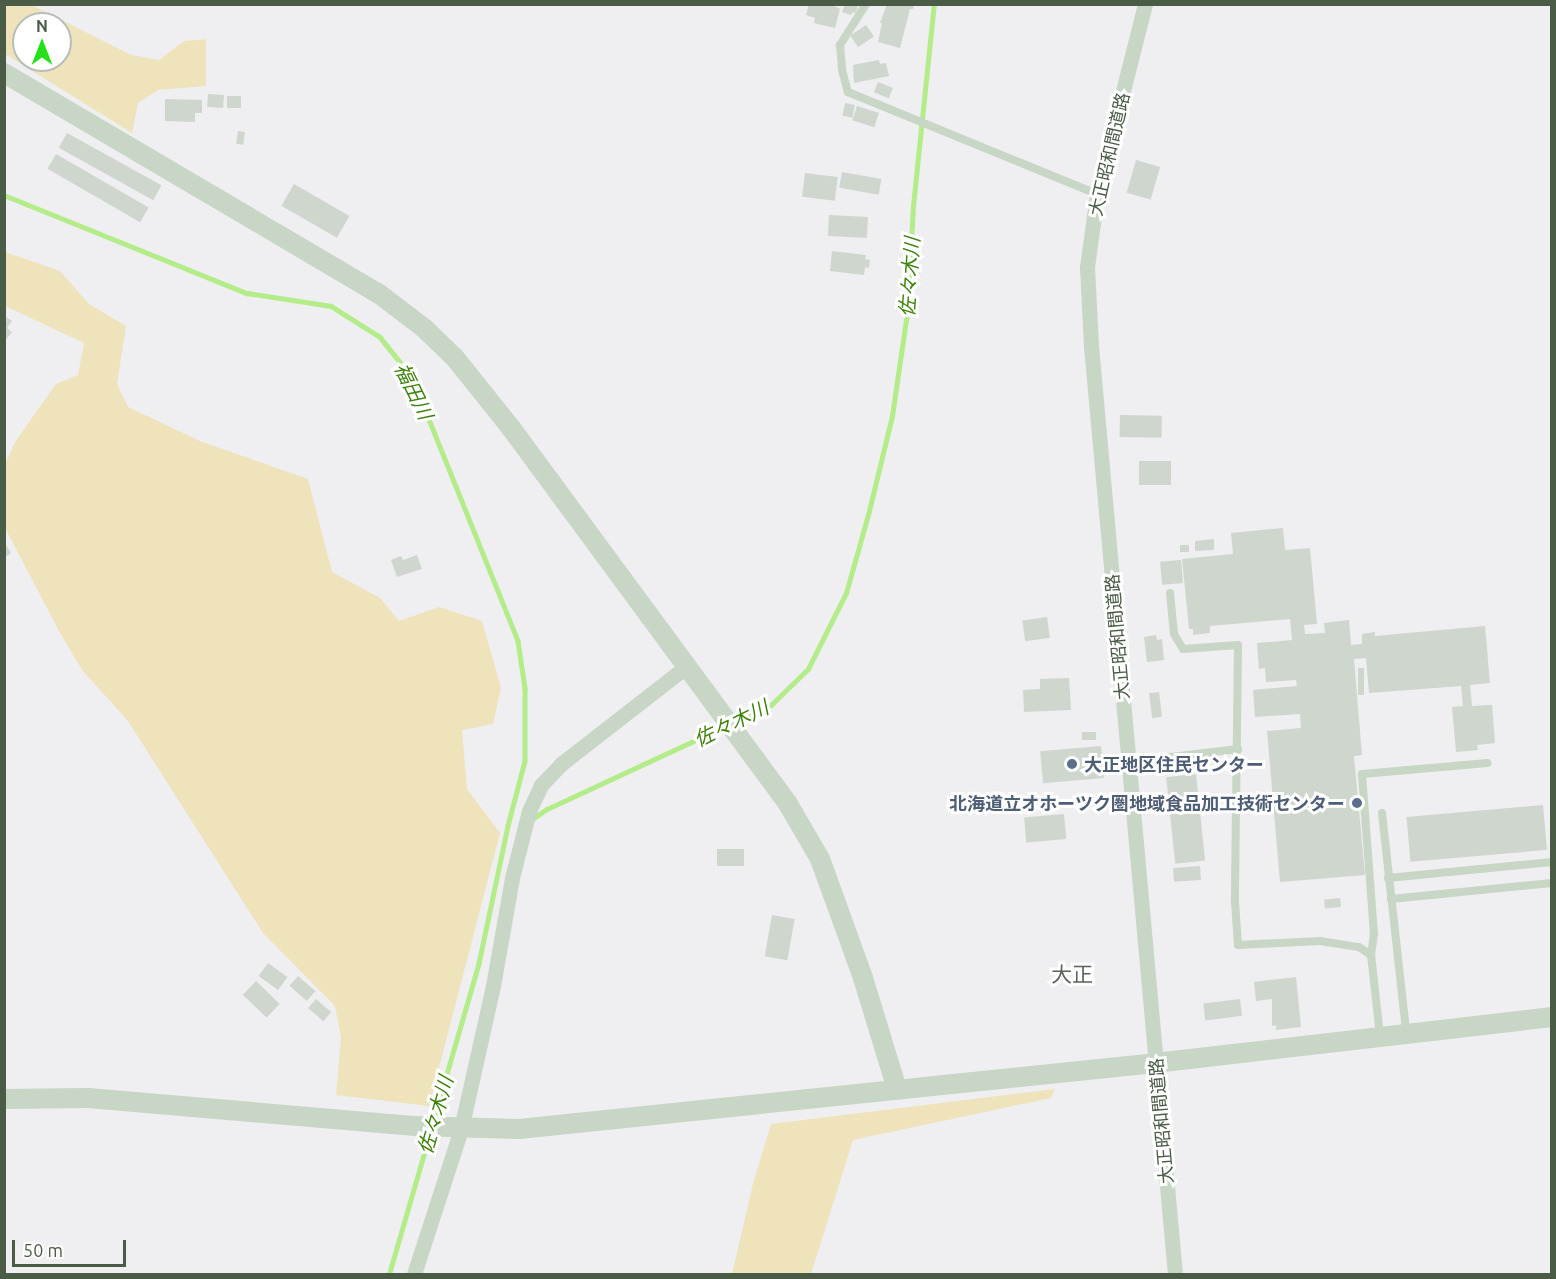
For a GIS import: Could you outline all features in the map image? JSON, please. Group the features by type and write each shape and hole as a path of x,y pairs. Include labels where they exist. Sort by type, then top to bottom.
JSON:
{"street":[{"name":"大正昭和間道路","path":"1145,4 1097,194 1087,267 1090,346 1175,1275"},
{"path":"4,73 378,293 424,328 455,358 511,428 788,804 820,859 863,978 897,1089"},
{"path":"414,1275 494,986 523,833 529,811 541,784 561,765 687,666"},
{"path":"4,1099 88,1098 413,1126 519,1129 1155,1063 1551,1017"}],"lane":[{"path":"866,4 840,45 842,70 848,92 1097,194"},
{"path":"1170,593 1174,634 1183,649 1238,645 1235,902 1238,945 1320,941 1359,947 1371,955"},
{"path":"1128,762 1238,749"},
{"path":"1380,1038 1371,955 1374,934 1362,774 1488,764"},
{"path":"1382,813 1406,1034"},
{"path":"1388,878 1551,862"},
{"path":"1390,899 1551,883"}],"shaded area":[{"path":"4,5 32,5 46,12 12,12 12,58 5,54"},
{"path":"72,25 131,55 159,60 184,41 206,39 206,86 158,90 138,103 132,133 34,72 72,72"},
{"path":"5,252 60,271 89,304 126,326 117,384 128,407 200,441 308,479 332,572 380,598 399,621 439,607 482,621 501,688 493,724 462,730 467,789 500,833 429,1106 336,1095 341,1038 335,1006 263,933 128,721 82,670 5,528 5,464 15,442 56,384 78,375 84,343 5,306"},
{"path":"1055,1089 1051,1098 853,1140 811,1274 732,1274 753,1184 771,1124"}],"building":[{"path":"809,4 831,4 840,9 835,28 814,23 815,18 806,15"},
{"path":"845,4 858,4 856,13 853,12 851,15 842,12"},
{"path":"887,4 914,4 913,9 910,9 900,48 878,42 882,23 880,23"},
{"path":"866,25 874,37 858,47 850,36"},
{"path":"879,60 880,64 886,63 889,76 854,83 853,65"},
{"path":"878,82 893,88 889,98 874,92"},
{"path":"208,94 224,95 223,108 207,107"},
{"path":"227,96 241,96 241,108 227,108"},
{"path":"165,99 202,100 202,113 195,113 195,122 165,121"},
{"path":"845,103 855,105 852,118 843,116"},
{"path":"857,106 879,113 874,127 852,120"},
{"path":"238,131 245,132 243,145 236,144"},
{"path":"67,133 161,185 153,200 59,148"},
{"path":"56,154 149,207 140,222 48,169"},
{"path":"1136,160 1160,167 1151,200 1127,193"},
{"path":"842,172 881,179 879,195 839,188"},
{"path":"805,173 838,177 835,201 802,197"},
{"path":"294,184 349,216 337,238 282,206"},
{"path":"829,215 868,217 867,238 828,236"},
{"path":"832,251 866,255 865,259 870,260 869,268 865,267 864,275 830,271"},
{"path":"6,317 12,321 7,328 12,332 4,342"},
{"path":"1120,415 1162,416 1162,438 1120,437"},
{"path":"1139,461 1171,461 1171,485 1139,485"},
{"path":"1283,528 1285,550 1310,548 1317,624 1304,625 1305,634 1325,633 1324,623 1349,620 1351,645 1362,644 1362,634 1375,632 1375,636 1485,626 1490,683 1470,685 1472,706 1492,705 1495,743 1477,745 1478,750 1456,752 1452,707 1463,706 1461,686 1369,693 1366,658 1354,659 1362,755 1354,756 1365,875 1280,882 1267,731 1301,728 1300,714 1255,717 1253,690 1297,686 1296,680 1266,682 1265,668 1259,669 1257,643 1292,640 1290,619 1210,626 1210,633 1193,635 1193,629 1189,629 1182,559 1233,554 1231,533"},
{"path":"1214,539 1214,550 1195,551 1195,541"},
{"path":"4,542 11,553 7,556 4,552"},
{"path":"1180,545 1189,545 1189,552 1180,552"},
{"path":"417,555 422,569 397,577 391,560 401,556 403,560"},
{"path":"1181,560 1183,583 1162,585 1160,562"},
{"path":"1047,617 1050,638 1025,641 1022,620"},
{"path":"1156,635 1157,640 1162,639 1164,660 1147,662 1144,637"},
{"path":"1358,668 1364,668 1364,695 1358,695"},
{"path":"1069,678 1071,710 1024,712 1023,690 1040,689 1040,679"},
{"path":"1159,692 1162,717 1152,718 1149,693"},
{"path":"1082,732 1096,732 1096,740 1082,740"},
{"name":"大正地区住民センター","path":"1101,746 1104,778 1043,783 1040,751"},
{"path":"1196,774 1205,861 1175,864 1166,777"},
{"path":"1543,805 1547,850 1410,862 1407,817"},
{"path":"1064,814 1066,839 1026,842 1024,817"},
{"path":"717,849 744,849 744,866 717,866"},
{"path":"1200,866 1201,880 1174,882 1173,868"},
{"path":"1340,898 1341,907 1325,909 1324,900"},
{"path":"772,915 795,919 787,960 765,956"},
{"path":"268,963 287,977 278,990 259,976"},
{"path":"298,976 315,991 307,1001 289,986"},
{"path":"1296,977 1301,1027 1276,1030 1276,1025 1272,1026 1272,999 1256,1001 1254,982"},
{"path":"256,981 280,1004 267,1018 243,995"},
{"path":"316,999 331,1012 323,1021 308,1008"},
{"path":"1240,999 1242,1016 1205,1020 1203,1004"}],"waterway":[{"name":"佐々木川","path":"734,722 771,705 808,669 846,593 869,511 892,416 907,313 913,206 934,4"},
{"name":"福田川","path":"4,195 247,293 331,306 380,337 412,377 518,641 525,688 525,761 508,826 479,964 433,1122"},
{"name":"佐々木川","path":"531,820 547,809 724,727"},
{"name":"佐々木川","path":"389,1274 430,1133"}],"place":[{"name":"大正地区住民センター","path":"1072,764"},
{"name":"北海道立オホーツク圏地域食品加工技術センター","path":"1357,803"}],"district":[{"name":"大正","path":"1072,974"}]}
